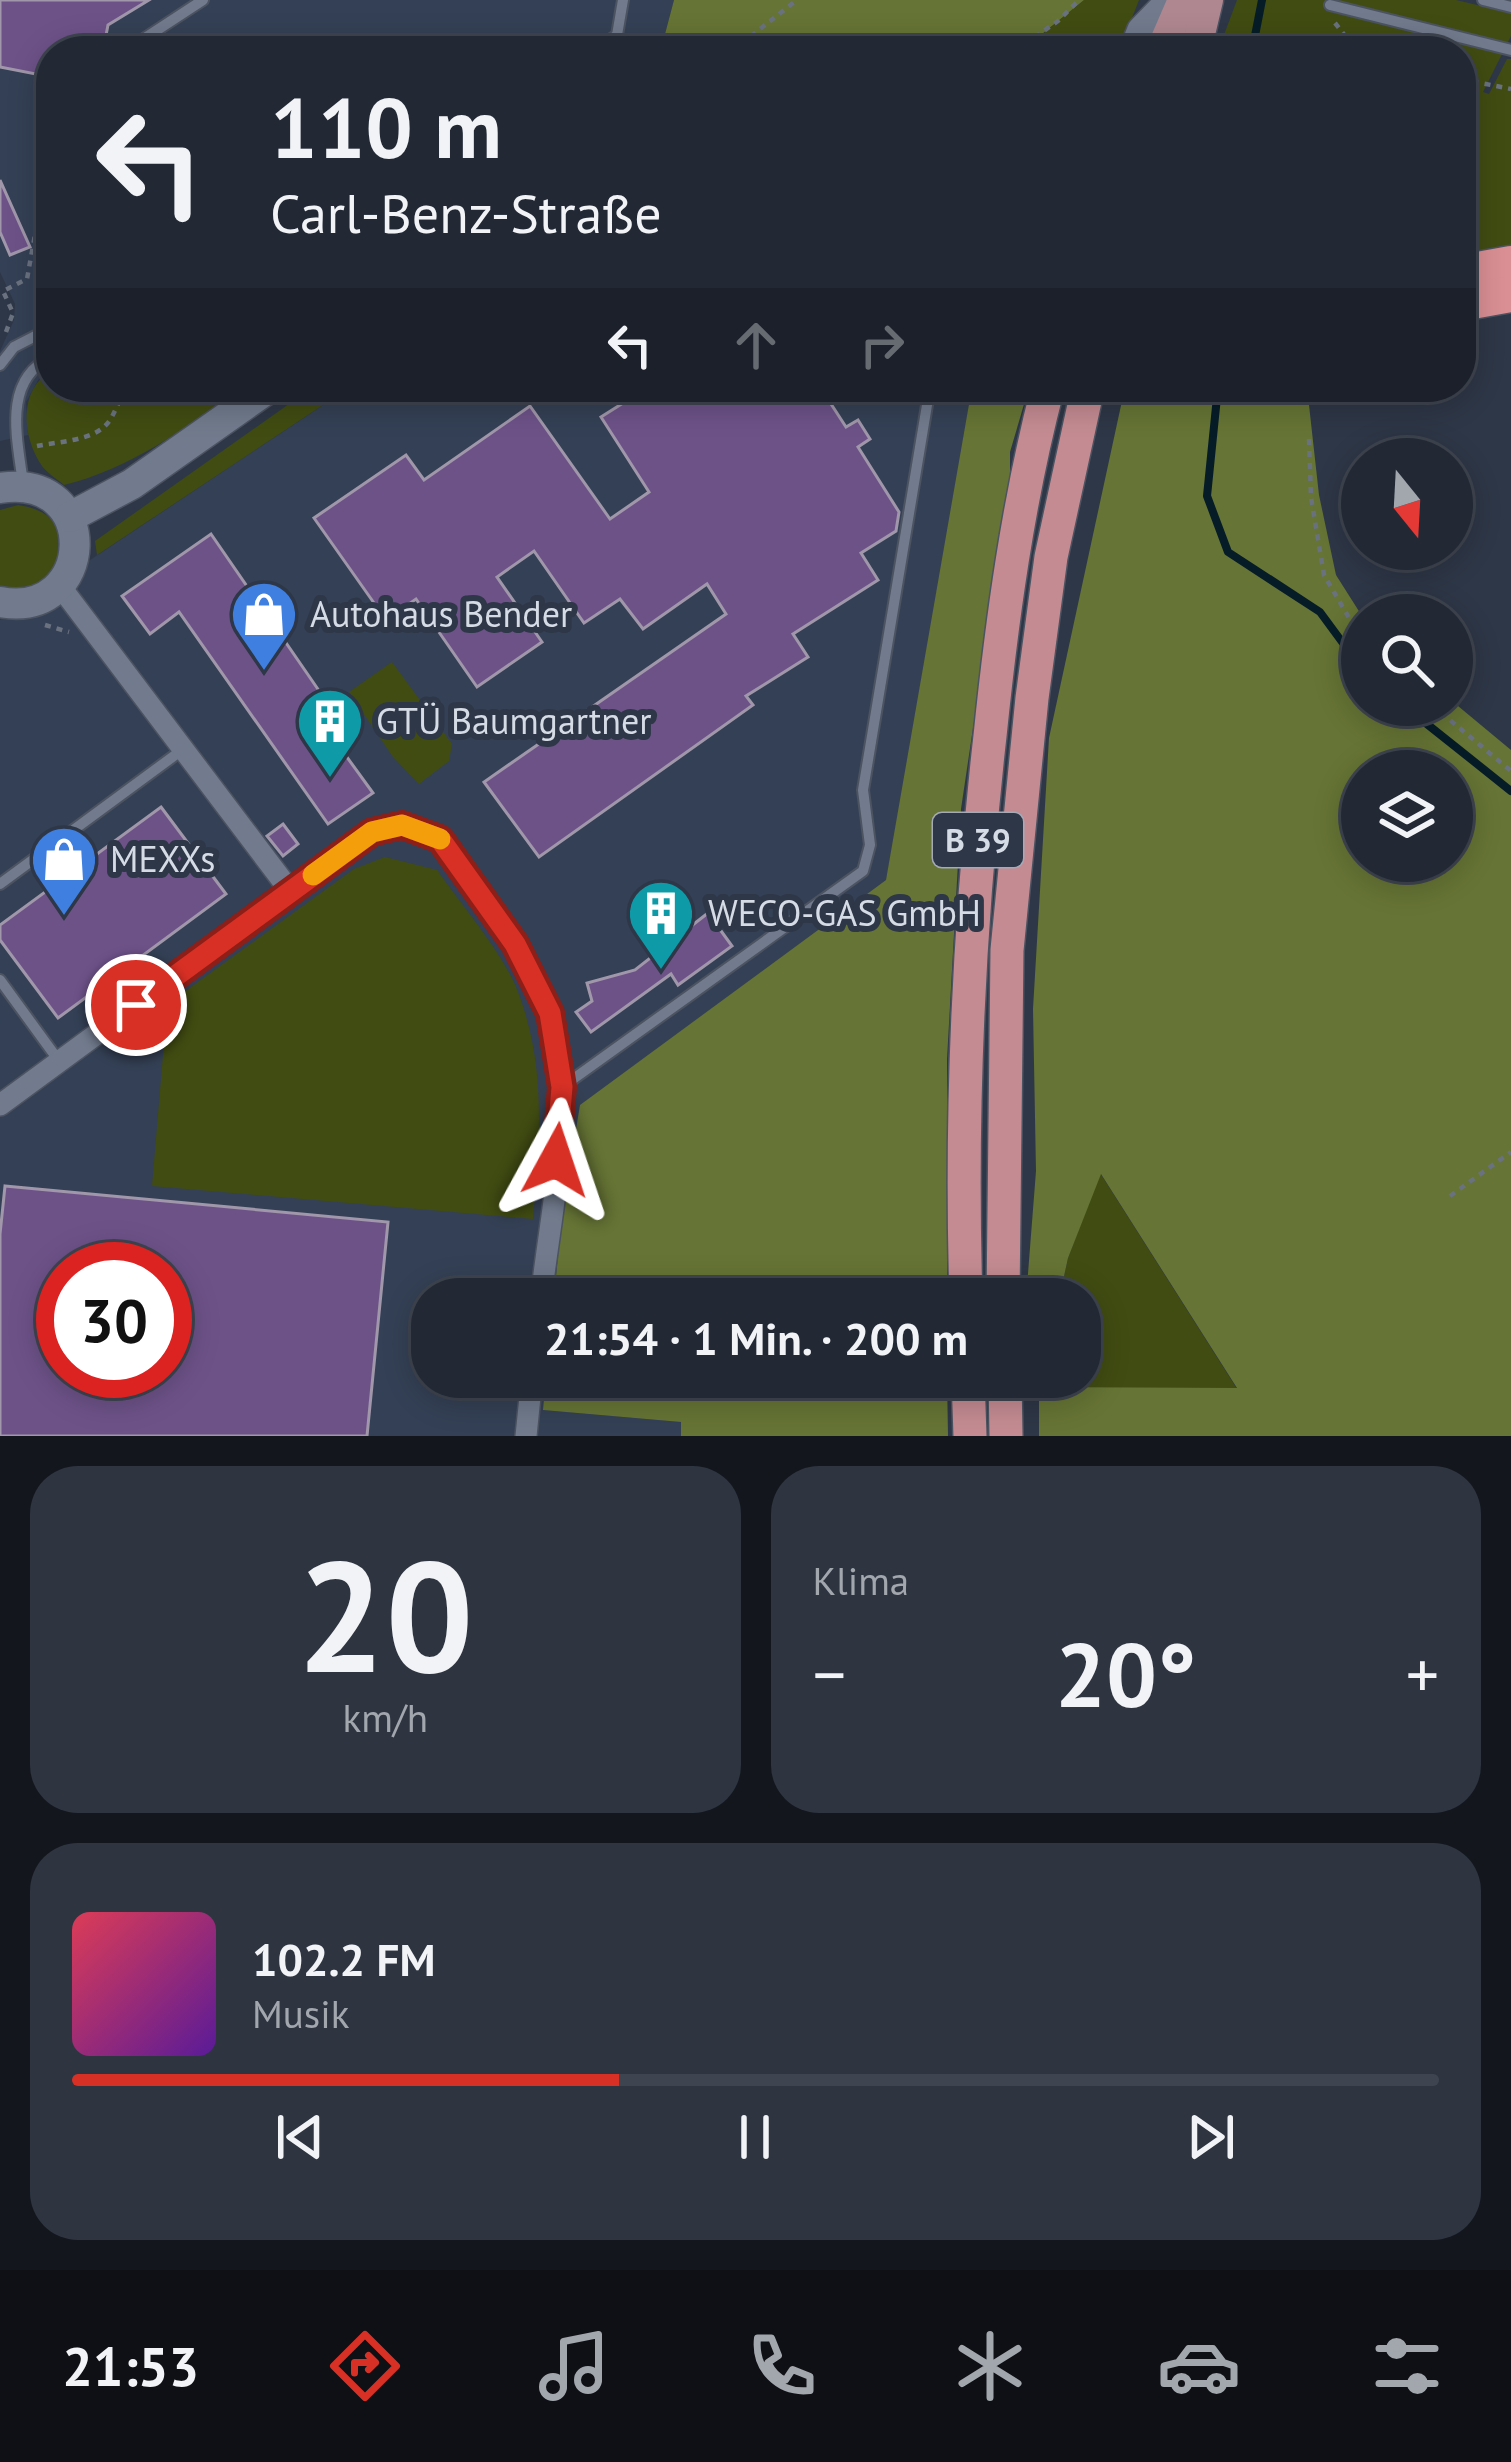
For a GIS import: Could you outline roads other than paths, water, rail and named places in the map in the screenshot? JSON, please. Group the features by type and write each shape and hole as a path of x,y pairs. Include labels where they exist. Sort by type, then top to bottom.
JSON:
{"highway":[{"path":"1476,270 1511,264"},
{"path":"1476,300 1511,294"},
{"name":"B 39","path":"966,1278 977,848 1015,544 1045,402"},
{"name":"B 39","path":"1003,1278 1007,950 1031,698 1051,557 1085,402"},
{"path":"969,1398 970,1436"},
{"path":"1005,1398 1006,1436"}],"main road":[{"path":"1140,36 1172,0"},
{"path":"1167,36 1183,0"},
{"path":"1200,36 1208,0"},
{"path":"70,517 132,484 249,402"},
{"path":"0,602 30,603 60,586 76,553 70,517 58,501 42,490 11,486"}],"street":[{"path":"60,586 291,892"},
{"path":"0,1105 372,832 402,825 440,839 515,944 550,1013 562,1087 543,1278"},
{"path":"526,1436 530,1398"}],"lane":[{"path":"149,36 203,0"},
{"path":"614,36 623,0"},
{"path":"1483,0 1511,7"},
{"path":"1330,4 1456,36"},
{"path":"1476,41 1511,50"},
{"path":"0,365 14,347 36,336"},
{"path":"11,486 15,406 23,382 36,370"},
{"path":"562,1087 863,871 870,845 863,790 928,402"},
{"path":"0,884 182,749"},
{"path":"0,980 59,1061"}],"waterway":[{"path":"1255,36 1262,0"},
{"path":"1216,402 1207,496 1228,552 1320,612 1341,640"},
{"path":"1429,726 1511,791"}],"place":[{"name":"Autohaus Bender","path":"264,673"},
{"name":"GTÜ Baumgartner","path":"330,780"},
{"name":"MEXXs","path":"64,918"},
{"name":"WECO-GAS GmbH","path":"661,972"}]}
